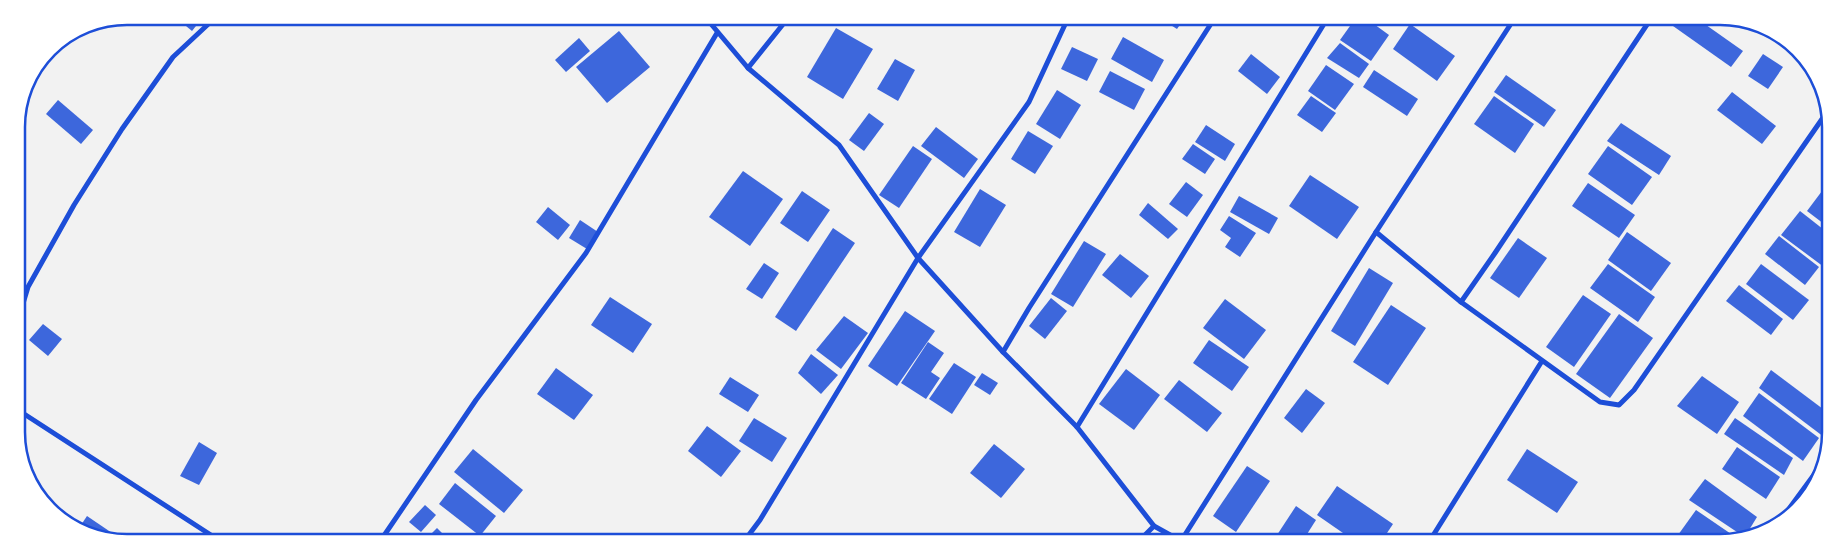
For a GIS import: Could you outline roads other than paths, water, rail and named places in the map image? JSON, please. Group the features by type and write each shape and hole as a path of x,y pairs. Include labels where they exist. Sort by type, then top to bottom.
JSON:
{"street":[{"path":"25,297 28,287 74,205 122,129 173,57 207,25"},
{"path":"711,25 748,68 839,145 918,258 1003,352 1077,426 1154,526 1168,534"},
{"path":"748,68 782,25"},
{"path":"750,534 760,520 918,258 1029,102 1065,25"},
{"path":"1003,352 1029,308 1210,25"},
{"path":"1077,426 1323,25"},
{"path":"1185,534 1376,232 1510,25"},
{"path":"1461,302 1496,253 1647,25"},
{"path":"385,534 476,400 586,253 717,33"},
{"path":"1376,232 1461,302 1542,361 1600,402 1619,404 1634,390 1821,120"},
{"path":"1434,534 1542,361"},
{"path":"25,415 209,534"},
{"path":"1794,502 1811,479"},
{"path":"1146,534 1154,526"}]}
